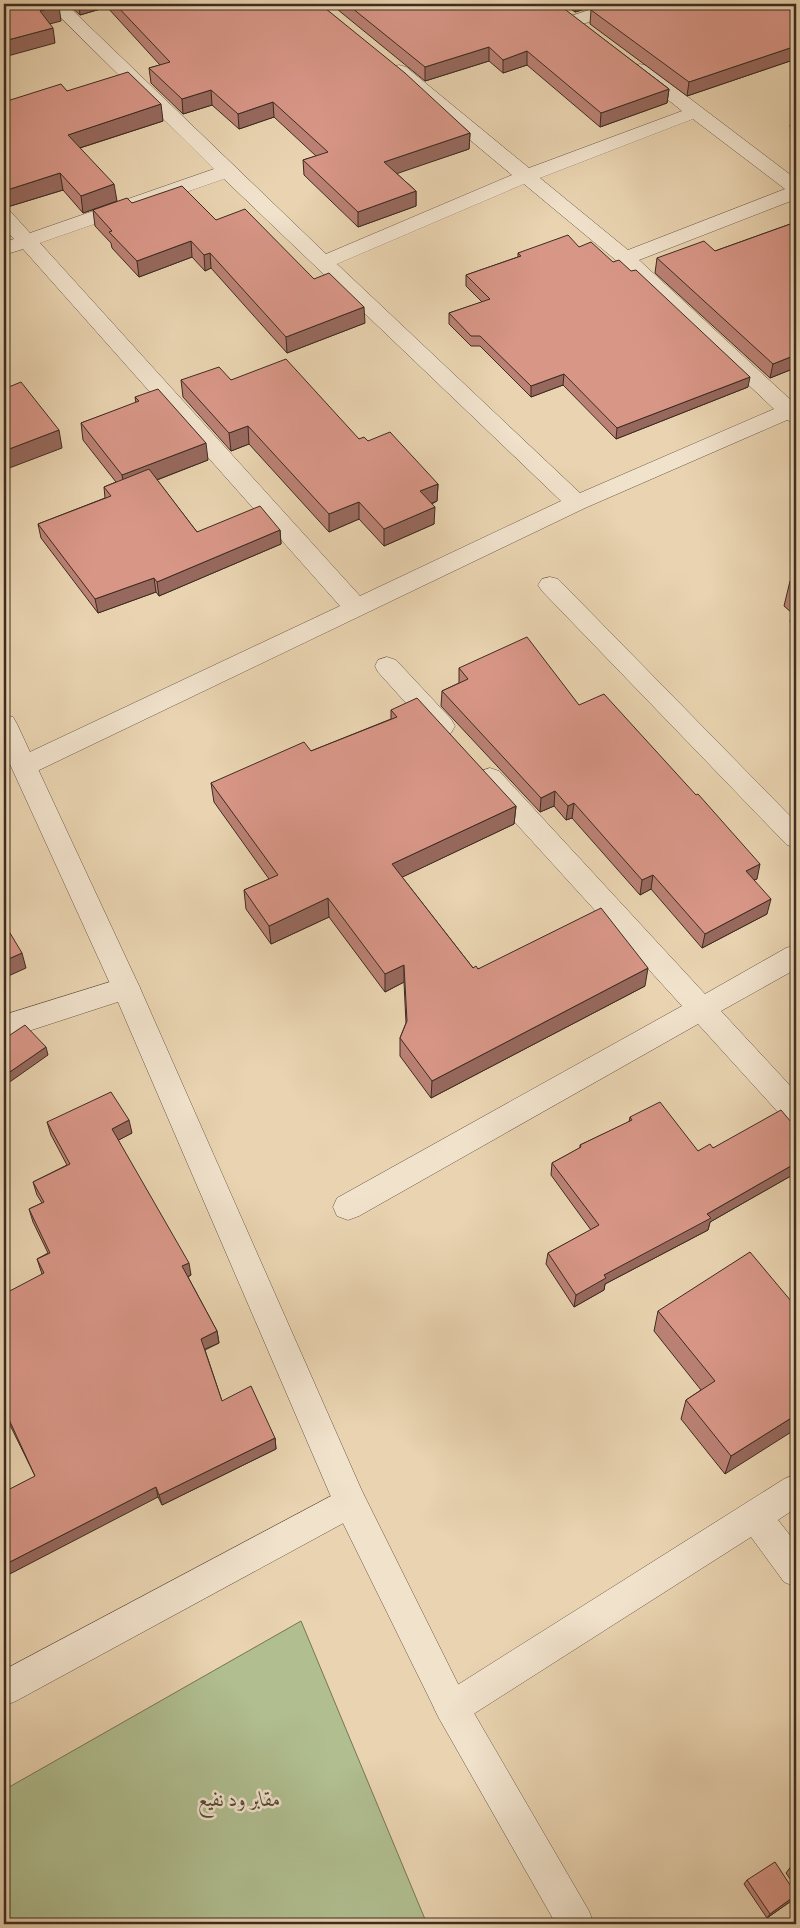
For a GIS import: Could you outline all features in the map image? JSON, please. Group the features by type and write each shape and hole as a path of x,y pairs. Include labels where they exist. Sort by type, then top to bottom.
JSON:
{"street":[{"path":"56,4 322,262 577,503"},
{"path":"574,21 622,4"},
{"path":"558,10 589,33"},
{"path":"24,766 577,503 794,412 625,258 384,59"},
{"path":"627,61 796,188"},
{"path":"322,262 526,176 696,112"},
{"path":"4,248 227,171"},
{"path":"625,258 796,192"},
{"path":"4,216 357,609"},
{"path":"550,585 796,838"},
{"path":"387,666 796,1112"},
{"path":"4,724 126,988 350,1502 452,1708 576,1924"},
{"path":"348,1207 700,1008 796,956"},
{"path":"4,1027 126,988"},
{"path":"452,1708 796,1490"},
{"path":"4,1689 350,1502"},
{"path":"755,1516 796,1570"}],"green space":[{"name":"مقابر ود نفيع","path":"301,1621 427,1924 4,1924 4,1790"}],"building":[{"path":"4,4 57,4 59,6 40,11 53,28 4,41"},
{"path":"115,4 320,4 405,73 470,133 384,162 416,191 358,212 303,160 328,152 273,102 238,114 211,90 182,99 149,68 170,62"},
{"path":"347,4 558,4 669,89 601,113 527,51 503,60 489,47 425,67"},
{"path":"608,4 691,4 699,9 715,4 796,4 796,46 689,82 591,10"},
{"path":"128,72 161,104 68,135 114,184 81,196 60,173 4,191 4,102 61,84 67,91"},
{"path":"182,186 216,220 245,209 314,279 329,273 364,307 286,337 210,253 204,255 191,241 137,261 109,232 112,231 93,210 127,198 132,203"},
{"path":"796,222 796,359 793,356 773,364 657,258 704,241 715,251"},
{"path":"568,235 579,247 591,242 613,262 619,260 631,271 636,270 750,377 617,428 564,374 531,386 480,336 471,336 449,313 490,299 466,275 521,256 518,253"},
{"path":"286,359 359,439 364,437 368,441 390,432 438,484 420,491 435,507 384,529 359,502 329,514 248,426 229,433 181,380 219,367 231,380"},
{"path":"21,382 59,430 4,451 4,389"},
{"path":"158,389 206,443 122,475 81,423 139,401 135,397"},
{"path":"149,469 197,532 260,506 280,530 157,582 154,578 95,599 38,524 111,496 104,487"},
{"path":"796,578 796,587 790,581"},
{"path":"527,637 579,705 604,694 696,795 698,794 760,864 746,871 771,899 705,934 653,875 642,880 574,803 568,806 555,791 541,798 442,691 468,679 459,668"},
{"path":"417,698 516,806 392,864 473,968 476,966 478,969 601,908 648,968 432,1081 400,1038 407,1021 404,965 385,974 328,898 269,926 244,890 278,875 211,783 304,742 311,751 397,717 391,710"},
{"path":"4,923 22,953 4,961"},
{"path":"25,1025 46,1047 4,1076 4,1039"},
{"path":"111,1092 129,1120 112,1129 189,1263 182,1266 217,1331 201,1339 222,1401 251,1386 275,1438 159,1495 156,1487 4,1565 4,1492 35,1476 6,1413 4,1414 4,1294 44,1273 37,1259 50,1253 29,1209 44,1202 33,1182 70,1164 47,1122"},
{"path":"660,1102 698,1151 710,1144 713,1148 781,1110 796,1128 796,1163 707,1214 711,1218 604,1275 606,1278 576,1295 548,1253 599,1225 552,1163 581,1147 580,1145 632,1120 630,1117"},
{"path":"750,1252 796,1307 796,1415 731,1456 686,1400 715,1381 658,1311"},
{"path":"796,1861 796,1872 792,1865"},
{"path":"775,1862 796,1895 770,1914 747,1880"}]}
